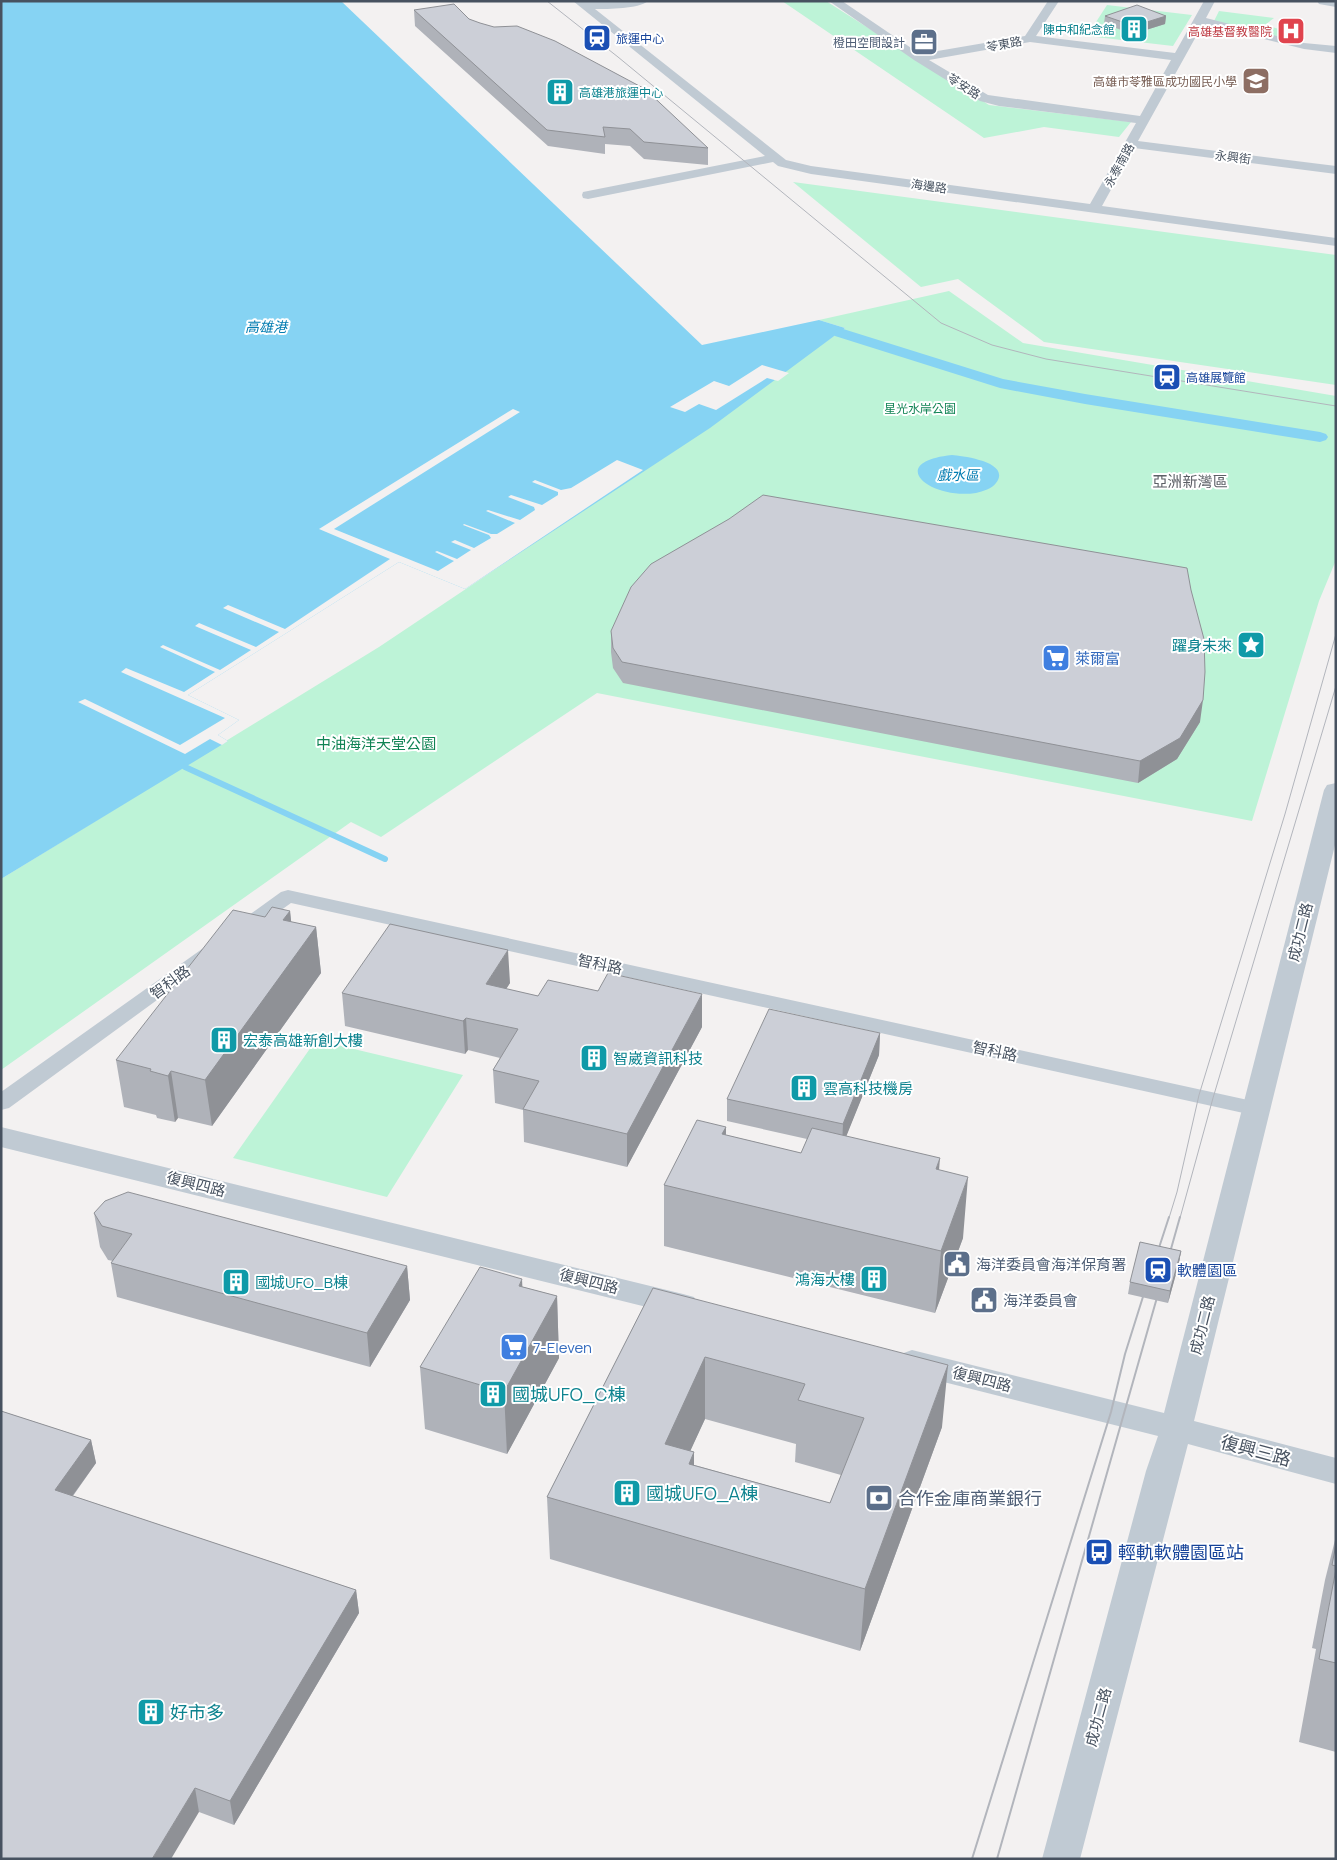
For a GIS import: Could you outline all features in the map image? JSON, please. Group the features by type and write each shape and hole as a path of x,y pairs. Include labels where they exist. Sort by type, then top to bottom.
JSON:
{"street":[{"path":"581,4 603,1"},
{"path":"581,4 614,6 643,1"},
{"name":"苓安路","path":"834,1 918,58 984,98 1144,120"},
{"path":"1030,39 1032,32 1054,1"},
{"name":"永泰南路","path":"1094,209 1210,1"},
{"path":"1324,1 1336,3"},
{"name":"海邊路","path":"581,4 774,158 794,167 1336,242"},
{"path":"1200,20 1304,46 1336,50"},
{"name":"苓東路","path":"918,58 1030,39 1179,58"},
{"name":"永興街","path":"1130,144 1336,170"},
{"path":"588,195 774,158"},
{"name":"成功二路","path":"1061,1859 1163,1471 1176,1430 1336,790"},
{"name":"智科路","path":"1,1103 288,896 1256,1109"},
{"name":"復興四路","path":"1,1137 705,1310"},
{"name":"復興四路","path":"888,1356 1077,1402 1176,1430"},
{"name":"復興三路","path":"1176,1430 1336,1471"}],"green space":[{"path":"782,1 826,1 989,105 1131,122 1119,137 1044,127 984,138"},
{"path":"1107,5 1192,15 1173,46 1087,36"},
{"path":"1219,11 1274,18 1265,25 1279,29 1278,37 1214,21"},
{"path":"793,182 1336,255 1336,385 1044,342 958,279 921,287"},
{"path":"949,291 1023,343 1336,396 1336,560 1319,601 1252,821 597,693 381,837 351,822 1,1070 1,879 379,647 653,464 845,328 819,320"},
{"path":"316,1040 463,1075 387,1197 233,1158"}],"water":[{"name":"高雄港","path":"1,1 341,1 702,345 819,320 845,328 710,428 465,589 399,562 188,695 239,720 218,735 228,741 1,879"},
{"name":"戲水區","path":"952,455 975,459 992,465 997,470 999,476 996,483 990,488 976,493 959,494 930,486 921,479 918,472 921,465 932,459"}],"pier":[{"path":"762,365 789,373 778,381 767,378 716,410 699,404 685,412 670,407 714,381 729,386"},
{"path":"513,409 520,412 334,529 438,571 454,561 435,552 437,551 457,559 471,550 451,542 455,540 474,548 491,538 489,535 464,524 491,534 497,534 515,523 486,511 520,520 535,510 534,507 508,497 511,495 542,505 558,495 558,492 532,482 535,480 561,490 571,488 617,460 643,470 465,589 399,562 188,695 239,720 218,735 228,741 222,745 210,739 185,754 78,702 85,699 180,745 225,718 121,672 126,668 184,692 215,672 160,647 163,645 220,670 251,650 195,626 199,623 256,647 279,632 223,608 228,605 285,629 390,559 319,529"}],"building":[{"name":"高雄港旅運中心","path":"454,4 469,19 494,27 517,26 555,41 645,89 708,148 644,142 630,129 603,127 605,137 547,130 414,10"},
{"path":"1137,5 1166,16 1134,26 1105,16"},
{"path":"763,495 1187,568 1204,639 1205,672 1203,700 1180,738 1140,761 622,662 613,648 611,631 631,587 651,564 729,519"},
{"path":"272,907 290,911 283,920 316,927 205,1080 171,1071 168,1076 150,1071 151,1069 116,1060 233,910 265,917"},
{"name":"智崴資訊科技","path":"390,924 508,950 486,984 538,996 548,980 598,991 608,973 702,994 627,1134 523,1109 539,1081 493,1070 518,1029 466,1018 463,1021 342,993"},
{"name":"雲高科技機房","path":"769,1009 880,1033 843,1124 727,1099"},
{"path":"697,1120 726,1127 722,1134 801,1153 812,1128 940,1158 936,1169 968,1177 941,1251 664,1185"},
{"path":"128,1192 407,1266 367,1333 111,1263 132,1234 102,1226 94,1213 105,1201"},
{"path":"1140,1242 1181,1251 1170,1291 1130,1282"},
{"path":"480,1267 522,1279 519,1286 557,1296 504,1392 420,1367"},
{"path":"653,1288 948,1365 865,1589 547,1497","holes":["705,1357 805,1384 798,1400 864,1418 830,1503 689,1464 694,1452 665,1444"]},
{"name":"好市多","path":"1,1411 91,1440 55,1490 356,1590 230,1801 195,1788 152,1859 1,1859"},
{"path":"1336,1544 1336,1566 1332,1565"},
{"path":"1336,1569 1336,1663 1319,1659"}],"waterway":[{"path":"840,333 1000,383 1085,399 1320,437"},
{"path":"185,767 385,859"}],"tram line":[{"path":"547,1 618,57 941,323 992,345 1046,359 1336,406"},
{"path":"1169,1218 1177,1192 1199,1095 1285,814 1336,634"},
{"path":"1180,1218 1213,1098 1336,686"},
{"path":"1155,1260 1169,1217"},
{"path":"1167,1263 1180,1217"},
{"path":"972,1859 1111,1412 1125,1354 1147,1284"},
{"path":"997,1859 1160,1287"}],"place":[{"name":"陳中和紀念館","path":"1134,29"},
{"name":"高雄基督教醫院","path":"1291,31"},
{"name":"旅運中心","path":"597,38"},
{"name":"橙田空間設計","path":"924,42"},
{"name":"高雄市苓雅區成功國民小學","path":"1256,81"},
{"name":"高雄港旅運中心","path":"560,92"},
{"name":"高雄展覽館","path":"1167,377"},
{"name":"躍身未來","path":"1251,645"},
{"name":"萊爾富","path":"1056,658"},
{"name":"宏泰高雄新創大樓","path":"224,1040"},
{"name":"智崴資訊科技","path":"594,1058"},
{"name":"雲高科技機房","path":"804,1088"},
{"name":"海洋委員會海洋保育署","path":"957,1264"},
{"name":"軟體園區","path":"1158,1270"},
{"name":"鴻海大樓","path":"874,1279"},
{"name":"國城UFO_B棟","path":"236,1282"},
{"name":"海洋委員會","path":"984,1300"},
{"name":"7-Eleven","path":"514,1347"},
{"name":"國城UFO_C棟","path":"493,1394"},
{"name":"國城UFO_A棟","path":"627,1493"},
{"name":"合作金庫商業銀行","path":"879,1498"},
{"name":"輕軌軟體園區站","path":"1099,1552"},
{"name":"好市多","path":"151,1712"}],"district":[{"name":"亞洲新灣區","path":"1190,481"}],"park label":[{"name":"星光水岸公園","path":"920,408"},
{"name":"中油海洋天堂公園","path":"376,743"}]}
